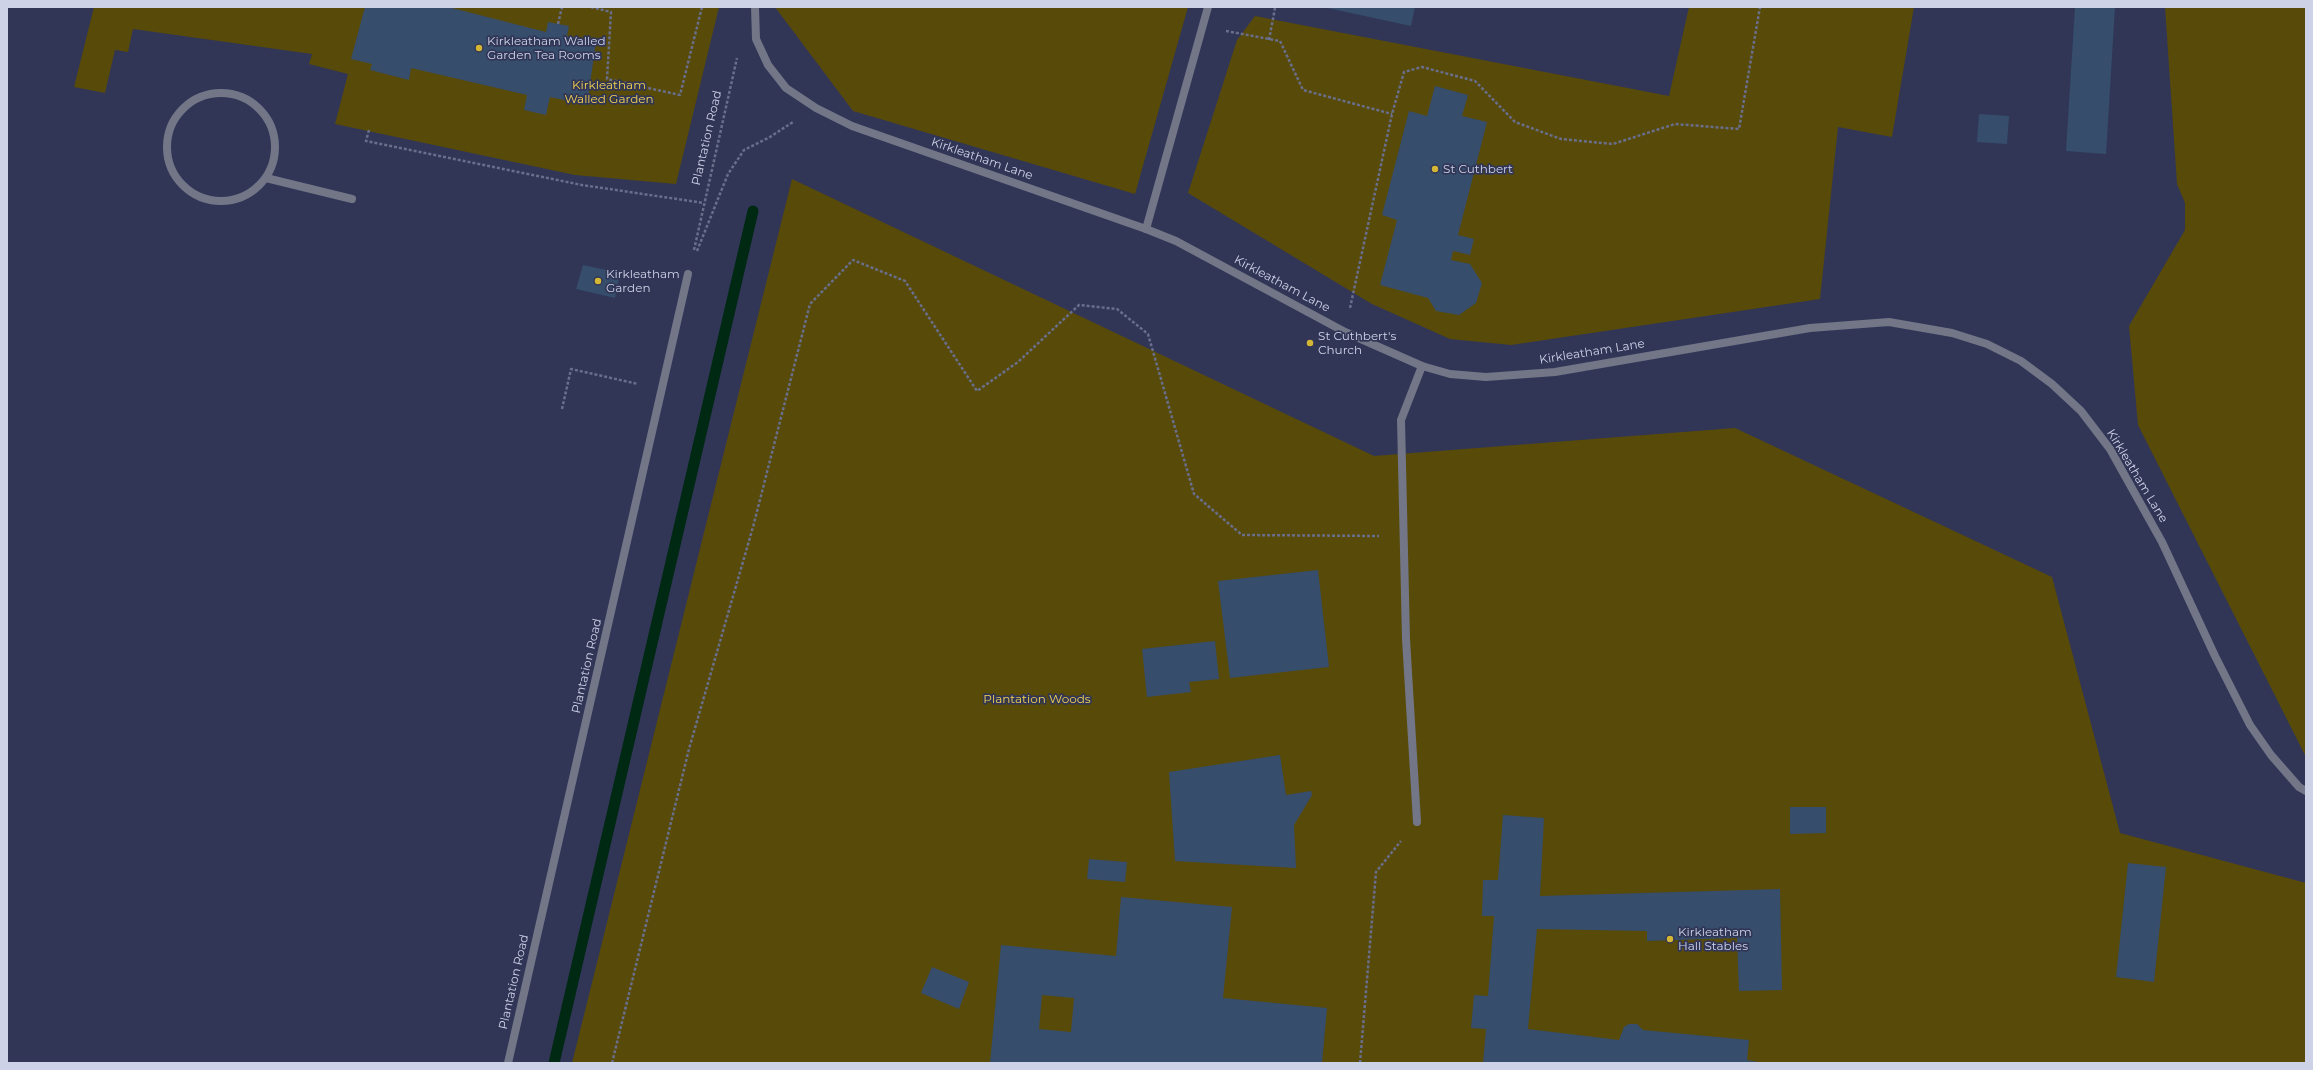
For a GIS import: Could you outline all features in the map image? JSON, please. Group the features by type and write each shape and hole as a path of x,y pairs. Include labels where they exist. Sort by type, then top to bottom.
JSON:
{"street":[{"name":"Kirkleatham Lane","path":"755,7 756,39 768,65 786,88 816,108 852,126 1146,229 1176,241 1346,332 1422,366 1450,374 1486,377 1555,372 1810,328 1890,322 1952,333 1987,344 2021,361 2052,384 2081,411 2110,449 2162,542 2215,656 2250,725 2271,755 2300,787 2306,791"},
{"path":"1146,229 1208,7"},
{"path":"209,94 228,94 245,99 260,110 267,120 275,143 274,161 266,178 254,190 239,199 222,201 204,199 189,192 177,179 169,164 168,153 170,130 179,114 192,101 209,94"},
{"path":"266,178 352,199"},
{"name":"Plantation Road","path":"508,1063 688,274"},
{"path":"1417,822 1406,639 1401,420 1422,366"}],"path":[{"path":"558,24 562,7"},
{"path":"591,7 611,12 607,79 680,95 702,7"},
{"path":"1355,286 1392,114 1404,72 1422,67 1475,81 1515,122 1561,139 1613,144 1675,124 1739,129 1760,7"},
{"path":"1269,40 1275,8"},
{"path":"1246,36 1280,41 1303,90 1392,114"},
{"name":"Plantation Road","path":"688,274 739,52"},
{"path":"688,274 728,174 744,150 770,138 816,108"},
{"path":"369,130 366,141 582,185 704,203"},
{"path":"612,1063 689,750 753,527 810,304 853,260 905,281 977,392 1018,362 1079,305 1117,309 1148,334 1194,494 1242,535 1403,537"},
{"path":"562,409 571,369 662,390"},
{"path":"1360,1063 1376,872 1417,822"}],"green space":[{"name":"Kirkleatham Walled Garden","path":"94,7 719,7 676,184 575,175 335,124 348,74 309,64 312,54 133,29 128,52 115,50 105,93 74,87"},
{"path":"775,7 1188,7 1135,194 853,111"},
{"path":"1689,7 1914,7 1892,137 1838,127 1820,299 1511,345 1450,339 1372,304 1188,193 1237,40 1255,16 1669,96"},
{"path":"2165,7 2306,7 2306,757 2138,425 2129,326 2185,230 2185,203 2177,184"},
{"name":"Plantation Woods","path":"792,179 1374,456 1735,428 2052,577 2120,833 2306,883 2306,1063 572,1063"}],"building":[{"path":"365,7 448,7 546,32 548,22 569,26 567,36 596,42 587,105 550,97 546,115 524,110 527,95 411,68 409,80 370,70 372,64 351,59"},
{"path":"1323,7 1415,7 1411,26"},
{"path":"2075,7 2115,7 2106,154 2066,151"},
{"name":"St Cuthbert","path":"1435,86 1468,95 1462,116 1487,122 1458,235 1474,239 1470,255 1453,251 1451,260 1470,264 1482,283 1476,303 1459,315 1436,311 1428,298 1380,285 1397,220 1382,215 1409,111 1427,116"},
{"path":"1979,114 2009,116 2007,144 1977,142"},
{"name":"Kirkleatham Garden","path":"583,265 620,273 615,298 576,289"},
{"path":"1318,570 1329,667 1230,678 1218,581"},
{"path":"1215,641 1219,679 1189,682 1191,692 1147,697 1142,649"},
{"path":"1280,755 1286,795 1311,791 1312,795 1294,825 1296,868 1175,861 1169,772"},
{"path":"1790,807 1826,807 1826,833 1790,834"},
{"name":"Kirkleatham Hall Stables","path":"1503,815 1544,818 1540,896 1780,889 1782,990 1739,991 1737,938 1647,941 1647,931 1537,929 1528,1029 1619,1040 1624,1027 1629,1024 1637,1024 1643,1030 1749,1040 1747,1060 1764,1063 1483,1063 1486,1029 1471,1028 1474,995 1488,996 1494,916 1482,916 1483,880 1498,880"},
{"path":"1089,859 1127,862 1125,882 1087,879"},
{"path":"2128,863 2166,867 2154,982 2116,977"},
{"path":"1121,897 1232,907 1223,998 1327,1008 1322,1063 990,1063 1001,945 1116,956","holes":["1042,995 1074,998 1071,1032 1039,1029"]},
{"path":"932,967 969,982 959,1009 921,993"}],"waterway":[{"path":"554,1063 753,211"}],"place":[{"name":"Kirkleatham Walled Garden Tea Rooms","path":"479,48"},
{"name":"St Cuthbert","path":"1435,169"},
{"name":"Kirkleatham Garden","path":"598,281"},
{"name":"St Cuthbert's Church","path":"1310,343"},
{"name":"Kirkleatham Hall Stables","path":"1670,939"}]}
